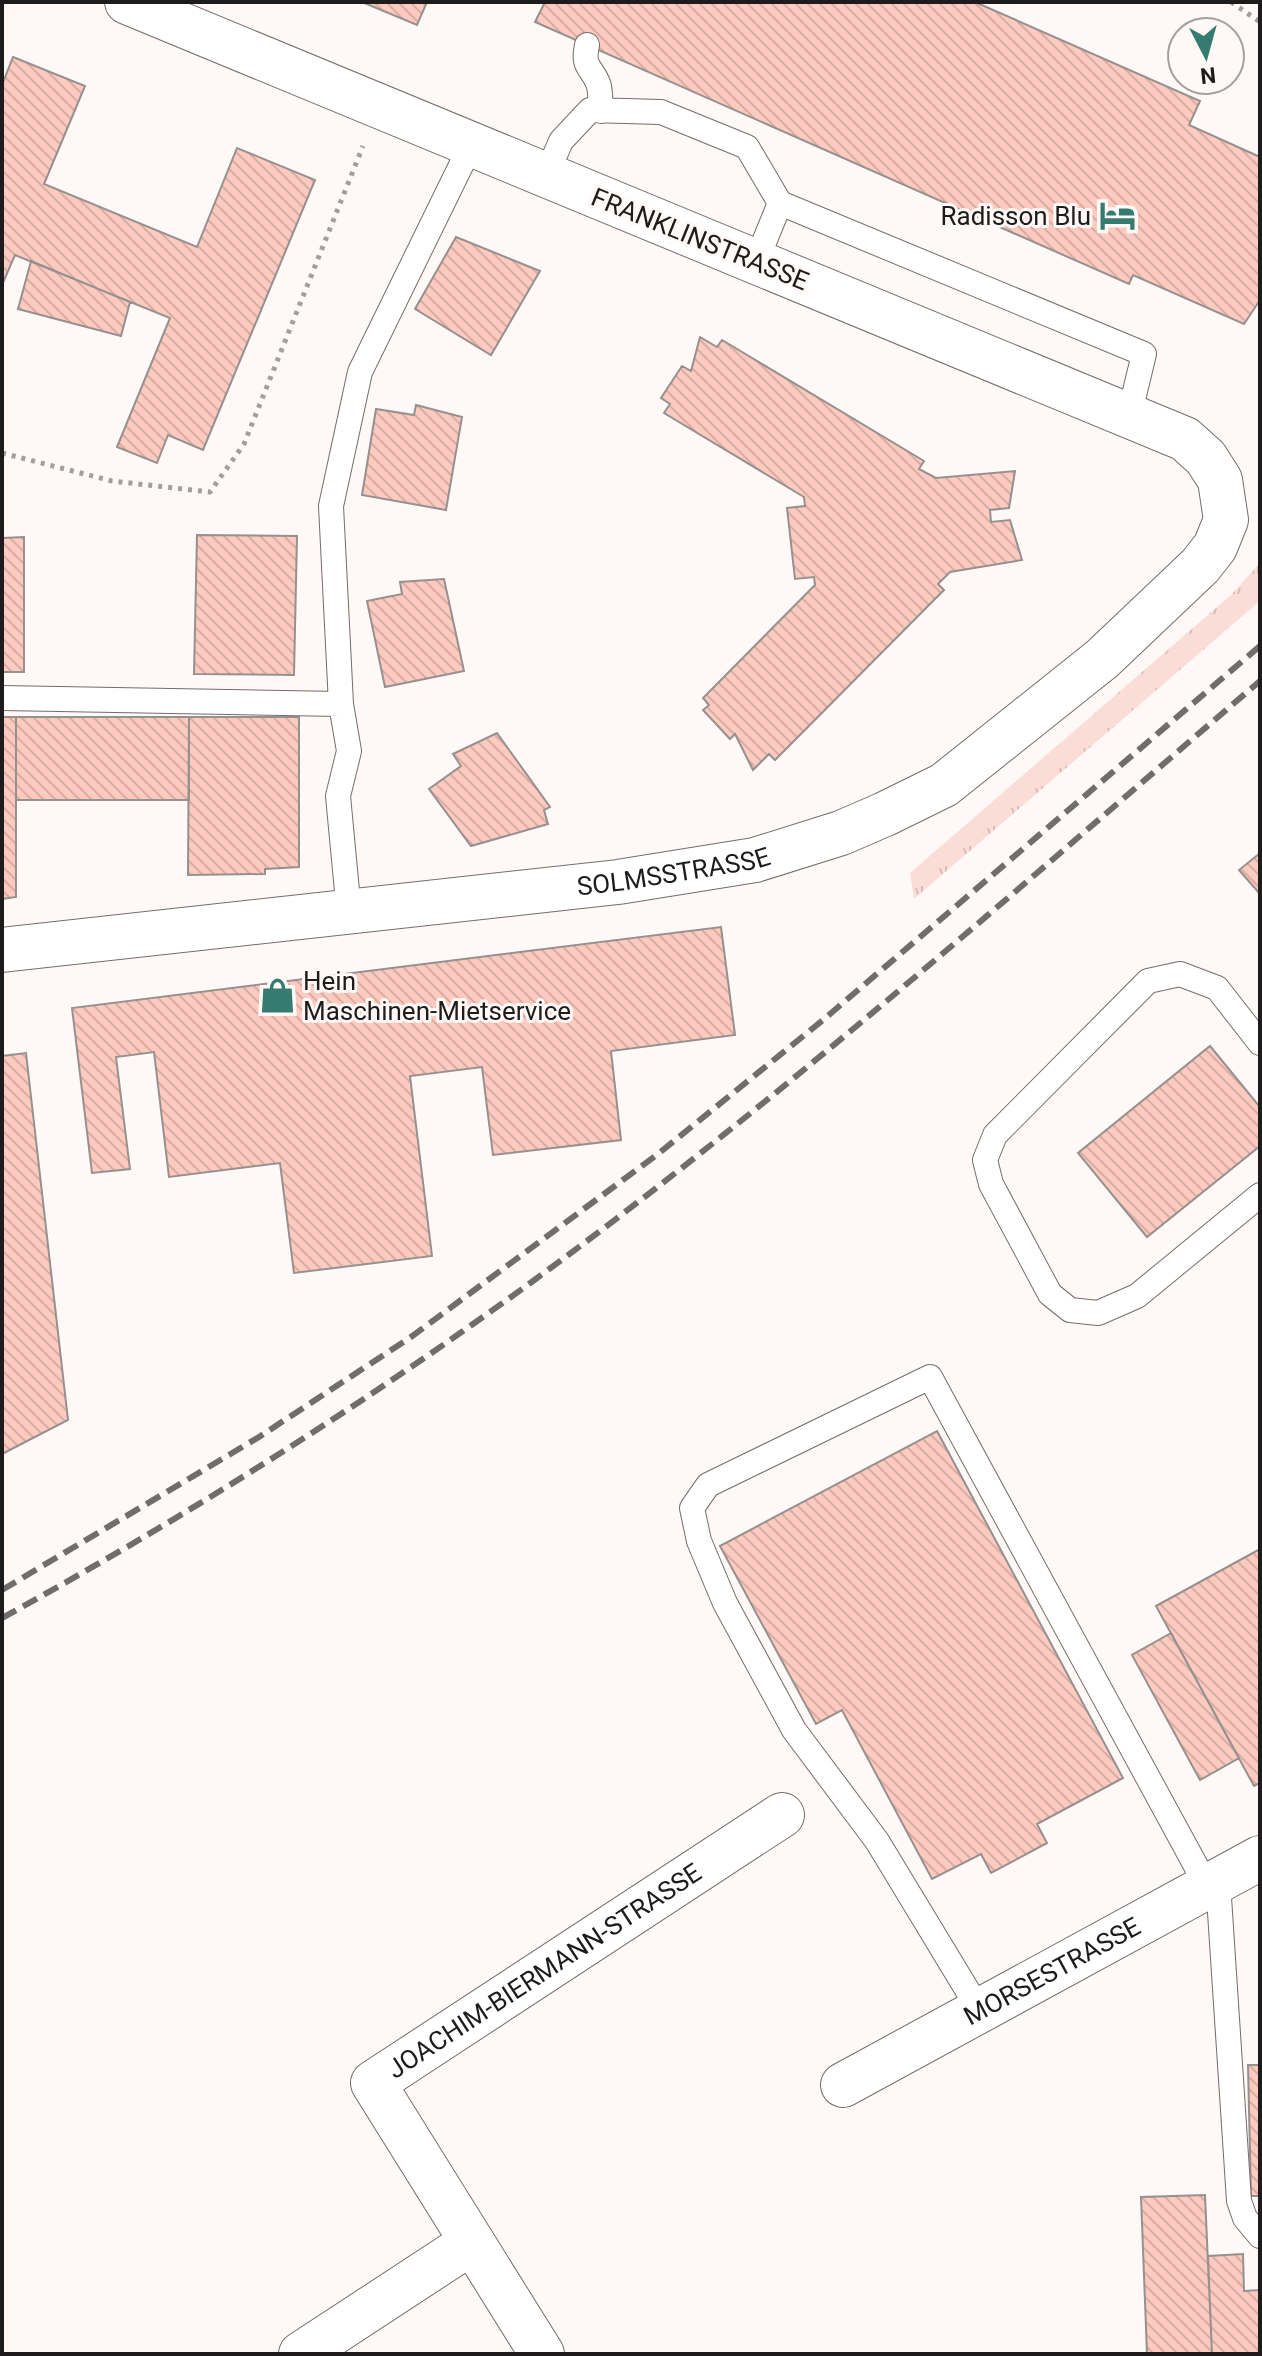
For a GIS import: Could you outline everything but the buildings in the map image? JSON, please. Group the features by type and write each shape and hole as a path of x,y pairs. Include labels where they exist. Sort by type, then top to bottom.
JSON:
{"street":[{"name":"FRANKLINSTRASSE","path":"127,2 1185,439 1206,458 1220,480 1226,520"},
{"name":"SOLMSSTRASSE","path":"2,950 618,882 755,860 841,833 944,785 1102,659 1200,566 1215,547 1226,520"},
{"name":"JOACHIM-BIERMANN-STRASSE","path":"542,2354 373,2083 782,1815"},
{"name":"MORSESTRASSE","path":"843,2085 1260,1858"},
{"path":"301,2354 472,2242"}],"lane":[{"path":"587,45 585,57 589,72 599,84 601,111"},
{"path":"546,176 561,141 590,110 661,112 747,147 780,203 1144,354 1129,416"},
{"path":"349,912 338,796 349,751 341,704 331,506 360,372 471,145"},
{"path":"756,262 780,203"},
{"path":"2,698 341,704"},
{"path":"1260,1043 1217,988 1180,974 1148,981 995,1135 985,1160 991,1184 1050,1294 1070,1310 1098,1313 1137,1296 1260,1195"},
{"path":"980,2011 877,1841 794,1730 725,1603 699,1541 692,1508 708,1485 930,1377 1213,1885 1239,2201 1245,2218 1260,2236"}],"path":[{"path":"1231,2 1260,22"},
{"path":"2,453 112,481 210,492 244,444 379,107"}],"green space":[{"path":"1260,563 1260,601 914,899 910,873 1231,595"}],"railway":[{"path":"2,1590 259,1437 411,1337 658,1154 823,1020 1260,646"},
{"path":"2,1618 143,1538 281,1453 416,1364 548,1270 821,1056 1260,681"}],"place":[{"name":"Radisson Blu","path":"1117,216"},
{"name":"Hein Maschinen-Mietservice","path":"277,996"}]}
